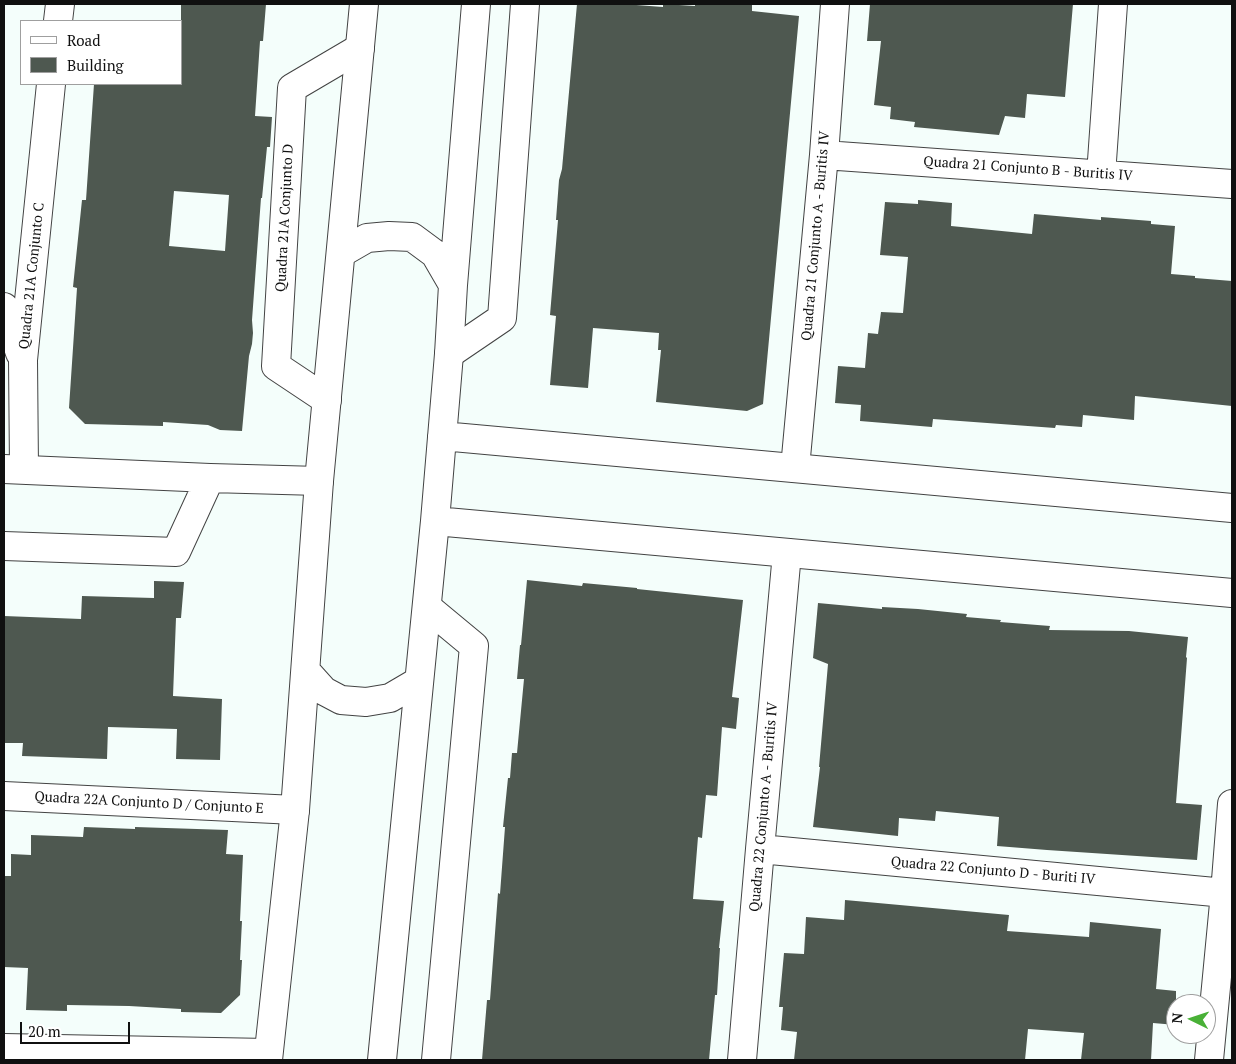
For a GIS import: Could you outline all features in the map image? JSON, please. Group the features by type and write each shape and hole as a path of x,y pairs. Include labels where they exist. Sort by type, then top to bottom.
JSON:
{"street":[{"path":"58,20 60,4"},
{"path":"4,1048 268,1057 295,810 319,481 364,4"},
{"path":"382,1060 435,521 476,4"},
{"path":"449,354 502,318 525,4"},
{"name":"Quadra 21 Conjunto A - Buritis IV","path":"795,468 824,155 835,4"},
{"path":"1101,175 1113,4"},
{"name":"Quadra 21A Conjunto D","path":"327,400 276,366 292,88 360,48"},
{"name":"Quadra 21A Conjunto C","path":"14,469 23,360 52,85"},
{"name":"Quadra 21 Conjunto B - Buritis IV","path":"824,155 1232,184"},
{"path":"341,253 367,238 389,236 412,237 435,254 453,285"},
{"path":"4,307 23,360"},
{"path":"442,436 1232,508"},
{"path":"14,469 319,481"},
{"path":"4,546 176,552 210,478"},
{"path":"435,521 1232,593"},
{"name":"Quadra 22 Conjunto A - Buritis IV","path":"742,1060 787,553"},
{"path":"427,607 474,646 436,1060"},
{"path":"306,671 324,691 341,700 366,702 390,698 419,682"},
{"name":"Quadra 22A Conjunto D / Conjunto E","path":"4,796 295,810"},
{"path":"1210,1060 1232,804"},
{"name":"Quadra 22 Conjunto D - Buriti IV","path":"760,849 1225,893"}],"building":[{"path":"181,4 266,4 263,41 260,41 255,116 272,117 270,147 267,147 261,198 252,320 253,333 242,431 220,430 208,425 163,422 163,426 85,424 69,408 77,288 73,287 82,200 86,200 94,85 182,85","holes":["174,191 229,195 225,251 169,246"]},
{"path":"577,4 623,4 663,7 663,4 695,6 695,4 752,4 752,11 799,16 763,404 747,411 656,402 661,350 658,350 659,333 593,328 588,388 550,385 556,316 550,315 558,220 556,220"},
{"path":"870,4 1073,4 1065,97 1027,94 1025,118 1005,116 999,135 914,127 915,122 890,119 891,107 874,105 881,41 867,41"},
{"path":"918,200 952,203 951,226 1032,234 1034,214 1101,220 1101,217 1151,221 1151,224 1175,226 1171,274 1232,281 1232,406 1135,396 1134,420 1083,415 1082,427 1056,425 1055,428 933,419 932,427 860,421 861,405 835,403 838,366 865,368 868,333 878,334 881,312 903,313 908,257 880,255 885,202 918,204"},
{"path":"527,580 582,586 583,583 637,588 743,600 732,697 739,698 736,729 722,727 717,796 706,795 702,838 698,837 693,899 724,901 717,995 715,995 709,1060 482,1060 487,1000 490,1000 498,893 500,894 505,827 503,827 508,778 510,778 512,753 517,753 524,679 517,679"},
{"path":"154,581 184,582 181,618 176,618 173,696 222,699 220,760 176,759 177,729 108,727 107,759 22,756 23,743 4,743 4,616 81,619 82,596 154,598"},
{"path":"818,603 967,614 966,617 1001,620 1000,622 1050,626 1049,630 1129,631 1188,637 1176,803 1202,805 1197,860 997,846 999,817 936,811 935,821 899,818 898,836 813,827 828,664 813,658"},
{"path":"84,827 228,830 226,854 243,855 240,921 242,921 240,960 242,960 240,995 221,1013 181,1012 181,1009 129,1006 67,1005 67,1011 26,1010 28,968 4,967 4,876 11,876 11,854 31,855 31,835 83,837"},
{"path":"845,900 1009,915 1007,931 1089,937 1090,922 1161,929 1156,989 1176,991 1176,994 1166,994 1166,1024 1153,1023 1151,1060 1081,1060 1084,1033 1028,1029 1025,1060 794,1060 797,1032 781,1030 783,1007 779,1007 784,953 804,954 806,917 844,920"}]}
